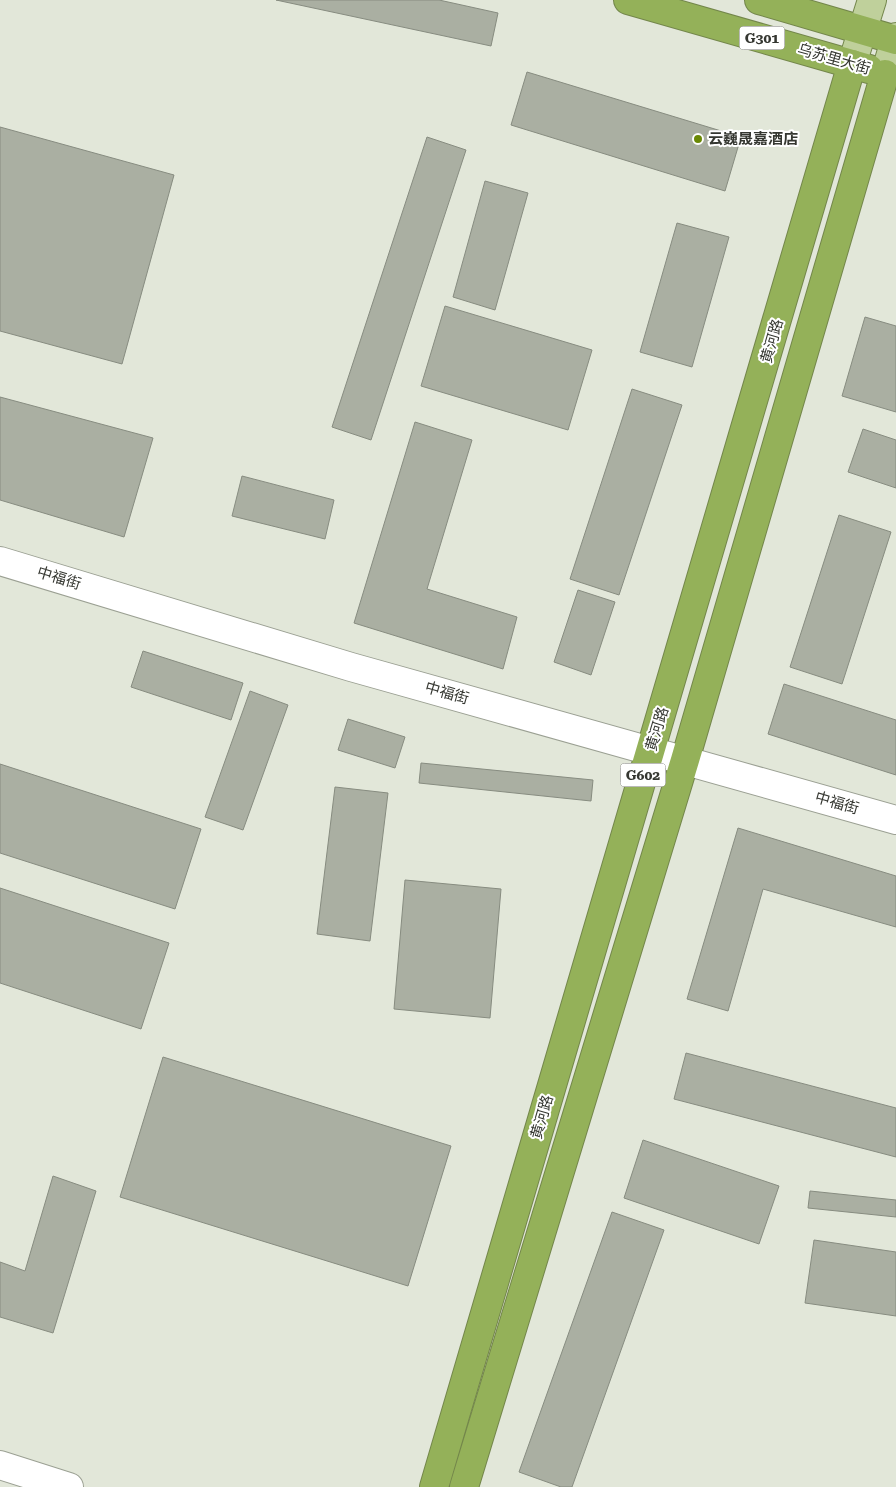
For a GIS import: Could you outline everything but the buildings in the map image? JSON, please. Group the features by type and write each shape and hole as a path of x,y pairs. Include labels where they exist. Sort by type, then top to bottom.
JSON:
{"highway":[{"name":"乌苏里大街","path":"628,0 890,76"},
{"name":"G301","path":"759,0 896,39"},
{"name":"黄河路","path":"434,1487 650,750 722,516 852,64"},
{"name":"G602","path":"464,1487 890,76"}],"main road":[{"name":"黄河路","path":"852,64 872,0"},
{"path":"890,76 896,39"}],"street":[{"name":"中福街","path":"0,561 352,667 896,820"},
{"path":"0,1465 69,1487"}],"place":[{"name":"云巍晟嘉酒店","path":"698,139"}]}
